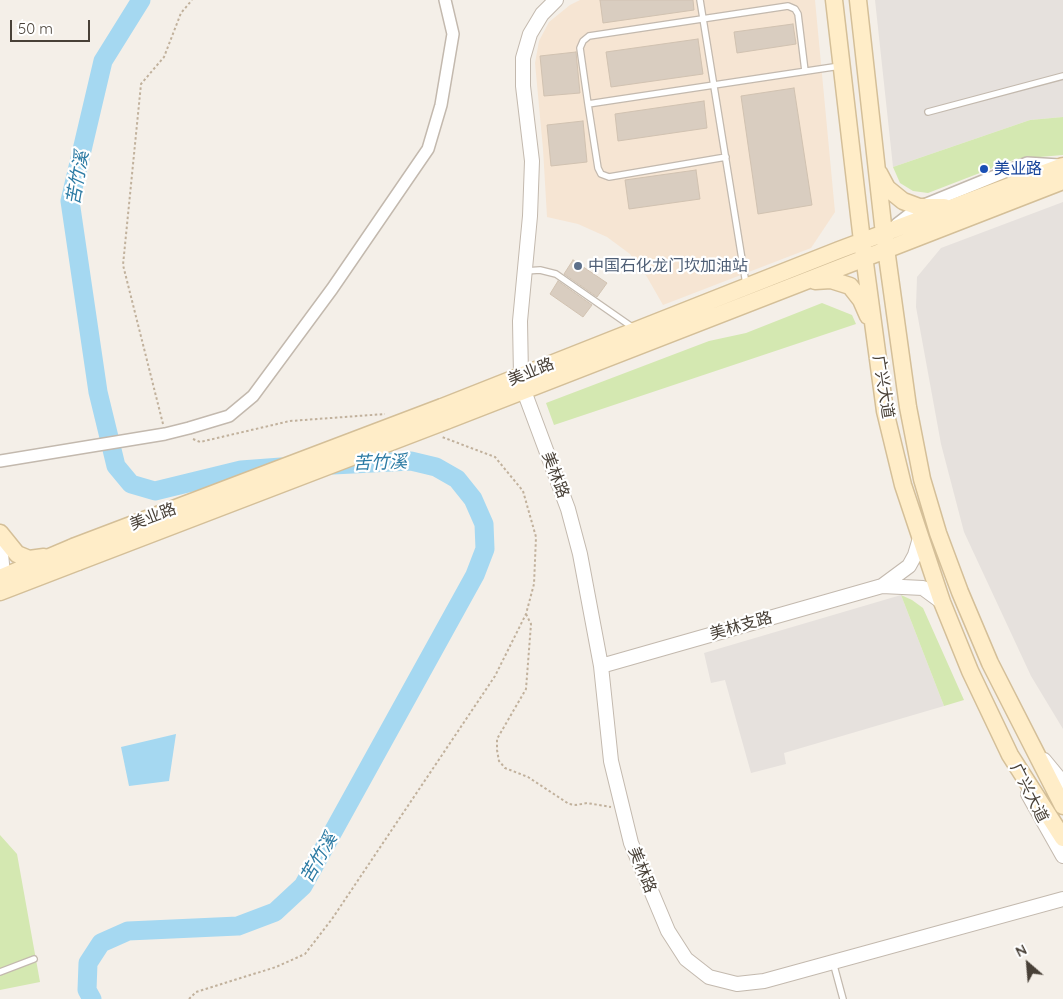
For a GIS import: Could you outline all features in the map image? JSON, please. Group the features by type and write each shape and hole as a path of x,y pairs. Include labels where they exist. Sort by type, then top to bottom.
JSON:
{"main road":[{"name":"广兴大道","path":"834,0 862,241 885,411 903,485 942,602 970,671 1010,755 1063,838"},
{"name":"广兴大道","path":"858,0 886,250 908,407 920,470 938,533 990,663 1062,805"},
{"name":"美业路","path":"2,584 75,555 443,422 637,330 862,241 1063,166"},
{"path":"877,170 887,188 903,201 919,207 930,208 959,206"},
{"name":"美业路","path":"522,384 791,286 1063,182"},
{"path":"791,286 818,280 830,280 850,286 861,300 875,333 881,326 886,324 894,328 898,336"},
{"path":"0,533 17,554 29,559 54,556"},
{"name":"美业路","path":"2,584 54,556 75,555"}],"street":[{"path":"0,461 165,434 189,428 229,416 252,396 332,289 428,150 441,105 452,34 445,0"},
{"name":"美林路","path":"556,0 542,14 530,34 523,58 523,86 532,161 530,216 520,321 522,384 568,509 580,554 601,666 611,761 631,843 668,931 686,959 709,977 737,984 764,981 1063,899"},
{"path":"884,234 919,207 1027,163 1063,166"},
{"path":"882,586 909,566 915,555 920,538"},
{"path":"0,543 2,584"},
{"path":"882,586 923,588 942,602"},
{"name":"美林支路","path":"601,666 882,586"},
{"name":"广兴大道","path":"1030,744 1063,783"},
{"name":"广兴大道","path":"1010,755 1034,808 1063,856"}],"lane":[{"path":"700,0 747,286"},
{"path":"726,157 609,177 602,174 598,168 580,48 583,41 588,36 788,6 795,9 798,14 805,71"},
{"path":"588,104 842,65"},
{"path":"928,112 1063,76"},
{"path":"525,272 540,270 556,274 637,330"},
{"path":"0,972 34,959"},
{"path":"833,962 843,999"}],"path":[{"path":"165,434 124,264 141,84 164,57 181,12 192,0"},
{"path":"189,428 191,438 200,442 290,422 384,413 392,417"},
{"path":"189,999 196,992 276,967 304,954 332,919 495,676 526,614 534,584 536,537 523,491 495,457 443,422"},
{"path":"526,614 531,624 526,689 497,740 499,761 505,768 528,777 569,804 588,803 622,809"}],"shaded area":[{"path":"580,0 815,0 835,212 811,248 663,305 647,277 630,254 607,237 578,224 547,217 535,63 539,41 549,22 570,5"},
{"path":"875,0 1063,0 1063,117 1030,120 893,167"},
{"path":"1063,202 1063,729 1031,676 964,532 941,444 916,307 917,277 941,248"},
{"path":"901,595 944,706 784,753 786,764 751,773 725,680 711,683 704,653"}],"green space":[{"path":"1063,117 1063,155 1016,159 928,193 913,191 900,183 893,167 1030,120"},
{"path":"822,303 852,315 856,324 554,425 546,403 709,341 746,333"},
{"path":"901,595 923,608 964,700 944,706"},
{"path":"0,835 17,854 40,982 0,990"}],"water":[{"path":"176,734 169,781 129,786 121,747"}],"building":[{"path":"600,0 693,0 694,10 603,23"},
{"path":"793,24 796,44 737,53 734,32"},
{"path":"698,39 703,74 611,87 606,52"},
{"path":"576,52 580,93 544,96 540,56"},
{"path":"794,88 812,205 758,214 741,96"},
{"path":"704,101 707,128 618,141 615,114"},
{"path":"583,121 587,162 551,166 547,125"},
{"path":"696,170 700,199 629,209 625,180"},
{"path":"573,260 607,283 597,297 564,274"},
{"path":"558,281 592,305 583,317 550,294"}],"waterway":[{"name":"苦竹溪","path":"141,0 103,61 70,201 98,392 116,466 131,484 155,491 241,470 281,467"},
{"name":"苦竹溪","path":"92,999 87,990 88,963 101,943 128,931 238,926 275,912 303,886 475,575 485,549 484,524 473,499 457,479 436,467 411,461 333,465"}],"place":[{"name":"美业路","path":"984,169"},
{"name":"中国石化龙门坎加油站","path":"578,266"}]}
